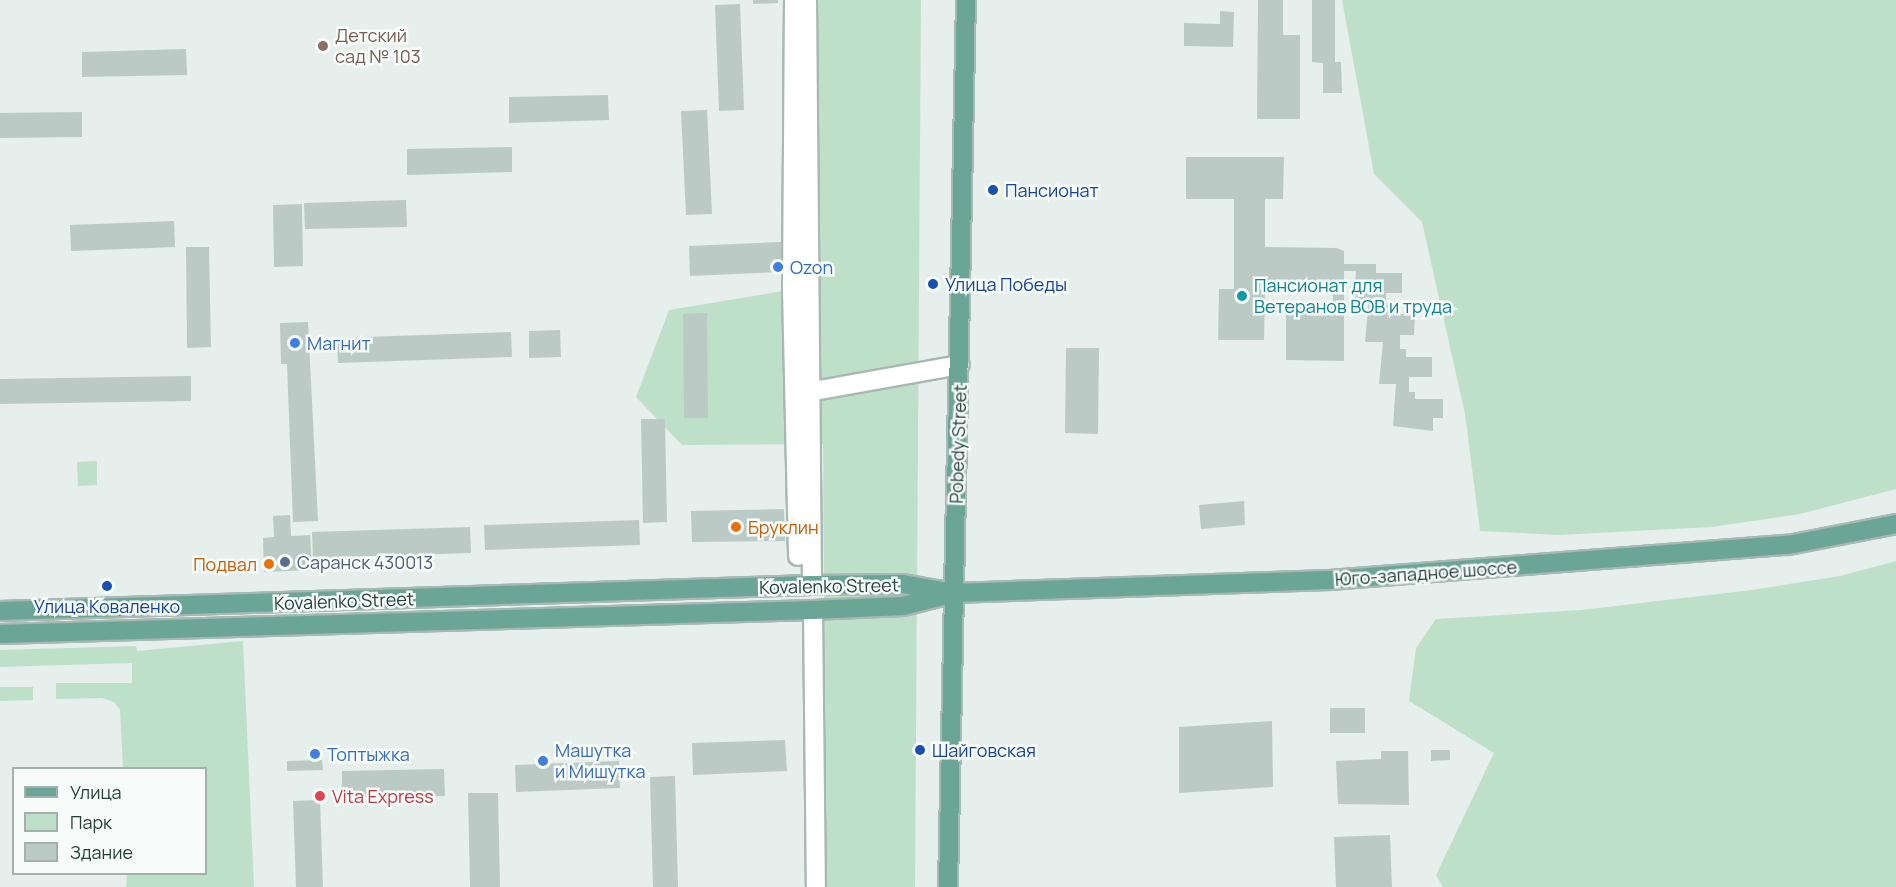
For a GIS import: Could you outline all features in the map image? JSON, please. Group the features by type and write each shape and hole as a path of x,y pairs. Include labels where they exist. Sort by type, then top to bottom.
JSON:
{"main road":[{"name":"Pobedy Street","path":"948,887 966,0"},
{"name":"Юго-западное шоссе","path":"954,593 1329,580 1675,555 1788,545 1896,524"},
{"name":"Kovalenko Street","path":"0,611 244,605 812,585 903,584 954,593"},
{"path":"812,585 813,610"},
{"name":"Kovalenko Street","path":"0,634 813,610 903,606 954,593"},
{"path":"244,605 245,627"}],"street":[{"path":"794,0 792,300 798,556"},
{"path":"807,0 808,392 812,585"},
{"path":"808,392 960,365"},
{"path":"813,610 816,887"}],"green space":[{"path":"816,0 921,0 915,887 826,887 823,444 682,445 636,397 669,310 819,285"},
{"path":"1342,0 1896,0 1896,489 1800,514 1712,527 1558,535 1480,531 1465,414 1422,222 1374,174"},
{"path":"97,461 97,485 78,486 77,462"},
{"path":"1896,561 1896,887 1443,887 1436,875 1494,753 1409,701 1416,648 1436,619 1581,610 1752,590 1840,576"},
{"path":"243,641 254,887 126,887 127,875 207,875 207,767 123,767 120,710 114,702 102,698 56,699 56,683 132,683 132,663 0,667 0,650 136,646 137,651"},
{"path":"0,687 33,687 33,700 0,701"}],"building":[{"path":"753,0 778,0 778,3 753,4"},
{"path":"1258,0 1283,0 1283,35 1300,35 1300,119 1257,119"},
{"path":"1312,0 1335,0 1335,62 1341,62 1342,93 1323,93 1323,63 1312,62"},
{"path":"740,4 744,110 719,111 715,5"},
{"path":"1220,11 1234,12 1233,47 1184,46 1184,23 1220,24"},
{"path":"186,49 187,75 82,77 82,52"},
{"path":"608,95 609,120 509,123 509,97"},
{"path":"707,110 712,214 686,215 681,111"},
{"path":"82,112 82,137 0,138 0,113"},
{"path":"512,147 512,172 407,175 407,149"},
{"name":"Пансионат для Ветеранов ВОВ и труда","path":"1186,157 1284,157 1283,199 1265,199 1265,247 1337,248 1344,251 1344,264 1376,264 1376,273 1402,273 1402,293 1386,293 1386,303 1393,303 1393,314 1415,314 1414,335 1400,335 1400,349 1406,349 1406,357 1432,357 1432,377 1409,377 1409,392 1415,392 1415,399 1443,399 1443,418 1433,418 1433,431 1393,426 1396,384 1379,384 1383,342 1365,342 1369,300 1354,299 1356,271 1344,271 1344,361 1286,360 1286,303 1333,303 1333,281 1260,280 1260,290 1265,290 1264,340 1218,340 1219,289 1234,289 1234,199 1186,199"},
{"path":"406,200 407,227 305,229 304,203"},
{"path":"302,204 303,266 274,267 273,205"},
{"path":"174,221 175,247 71,251 70,225"},
{"path":"781,242 782,272 690,276 689,246"},
{"path":"186,247 209,247 211,347 187,348"},
{"path":"707,313 708,418 684,418 683,314"},
{"path":"308,322 318,521 293,522 287,364 281,364 280,323"},
{"path":"560,330 561,357 529,358 529,331"},
{"path":"511,332 512,357 338,363 337,338"},
{"path":"1066,348 1099,348 1098,434 1065,433"},
{"path":"191,376 191,401 0,404 0,379"},
{"path":"641,419 665,419 667,522 643,523"},
{"path":"1244,501 1245,525 1201,529 1199,505"},
{"path":"784,509 785,541 692,542 691,511"},
{"path":"290,515 291,536 310,535 312,570 264,572 263,538 274,537 273,516"},
{"path":"639,520 640,545 485,550 484,525"},
{"path":"470,527 471,553 313,558 312,532"},
{"path":"1330,708 1365,708 1365,733 1330,733"},
{"path":"1272,721 1273,787 1179,793 1179,727"},
{"path":"785,740 787,771 693,775 692,743"},
{"path":"1431,750 1450,750 1450,760 1431,761"},
{"path":"1381,751 1408,751 1409,805 1338,804 1336,761 1381,759"},
{"path":"322,760 323,770 287,771 287,761"},
{"path":"619,761 620,788 516,792 515,765"},
{"path":"444,769 445,796 342,799 342,771"},
{"path":"675,776 678,887 653,887 650,777"},
{"path":"468,793 498,793 500,887 470,887"},
{"path":"320,800 323,887 296,887 293,801"},
{"path":"1390,835 1392,887 1336,887 1334,837"}],"place":[{"name":"Детский сад № 103","path":"323,46"},
{"name":"Пансионат","path":"993,190"},
{"name":"Ozon","path":"778,267"},
{"name":"Улица Победы","path":"933,284"},
{"name":"Пансионат для Ветеранов ВОВ и труда","path":"1242,296"},
{"name":"Магнит","path":"295,343"},
{"name":"Бруклин","path":"736,527"},
{"name":"Саранск 430013","path":"285,562"},
{"name":"Подвал","path":"269,564"},
{"name":"Улица Коваленко","path":"107,586"},
{"name":"Шайговская","path":"920,750"},
{"name":"Топтыжка","path":"315,754"},
{"name":"Машутка и Мишутка","path":"543,761"},
{"name":"Vita Express","path":"320,796"}]}
